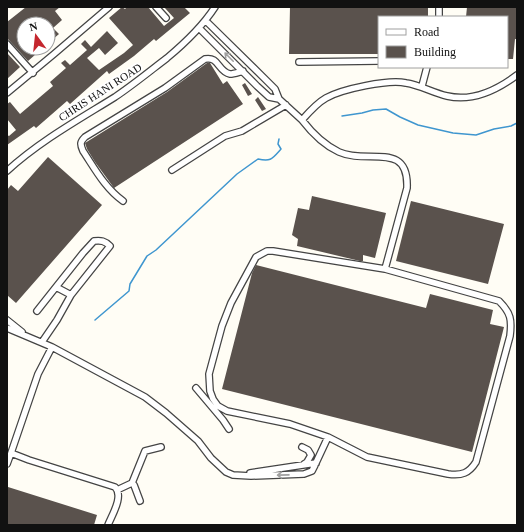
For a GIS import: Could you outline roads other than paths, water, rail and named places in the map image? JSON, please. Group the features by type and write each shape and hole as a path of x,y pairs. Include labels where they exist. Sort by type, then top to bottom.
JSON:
{"street":[{"path":"7,93 108,7"},
{"path":"156,7 166,18"},
{"name":"CHRIS HANI ROAD","path":"7,171 60,130 117,96 147,74 178,48 206,21 214,7"},
{"path":"206,21 275,89 279,99 302,120 322,142 339,152 353,157 387,157 396,159 400,162 405,169 408,178 407,188 384,269"},
{"path":"199,28 269,97 279,99"},
{"path":"7,44 32,73"},
{"path":"123,200 111,191 103,182 83,151 80,146 85,137 165,88 205,59 209,58 215,60 225,72 230,74 243,71"},
{"path":"298,62 378,61"},
{"path":"422,86 427,68"},
{"path":"302,120 316,106 335,94 390,82 405,82 422,86 446,96 458,97 472,96 487,92 502,86 517,75"},
{"path":"172,170 225,136 242,131 286,105"},
{"path":"37,310 94,241 104,241 110,246 72,295 42,342"},
{"path":"267,251 273,251 384,269 500,301 506,308 510,315 510,336 476,462 472,469 465,474 448,474 367,457 328,437 290,424 227,411 218,406 213,399 210,391 209,374 222,326 231,303 256,257 267,251"},
{"path":"56,287 72,295"},
{"path":"7,320 28,338"},
{"path":"7,328 52,347 145,397 198,441 219,467 226,472 251,476 304,474 312,471 328,437"},
{"path":"7,464 36,380 52,347"},
{"path":"196,388 229,429"},
{"path":"117,490 132,483 144,452 161,447"},
{"path":"302,447 308,450 311,455 307,462 302,465"},
{"path":"11,453 114,487 117,490 118,495 117,503 108,525"},
{"path":"238,475 316,463"},
{"path":"132,483 140,501"}],"waterway":[{"path":"342,116 386,109 418,125 453,133 476,135 517,123"},
{"path":"95,320 129,291 130,284 147,256 156,250 237,174 258,159 271,159 281,149 278,144 279,139"}]}
